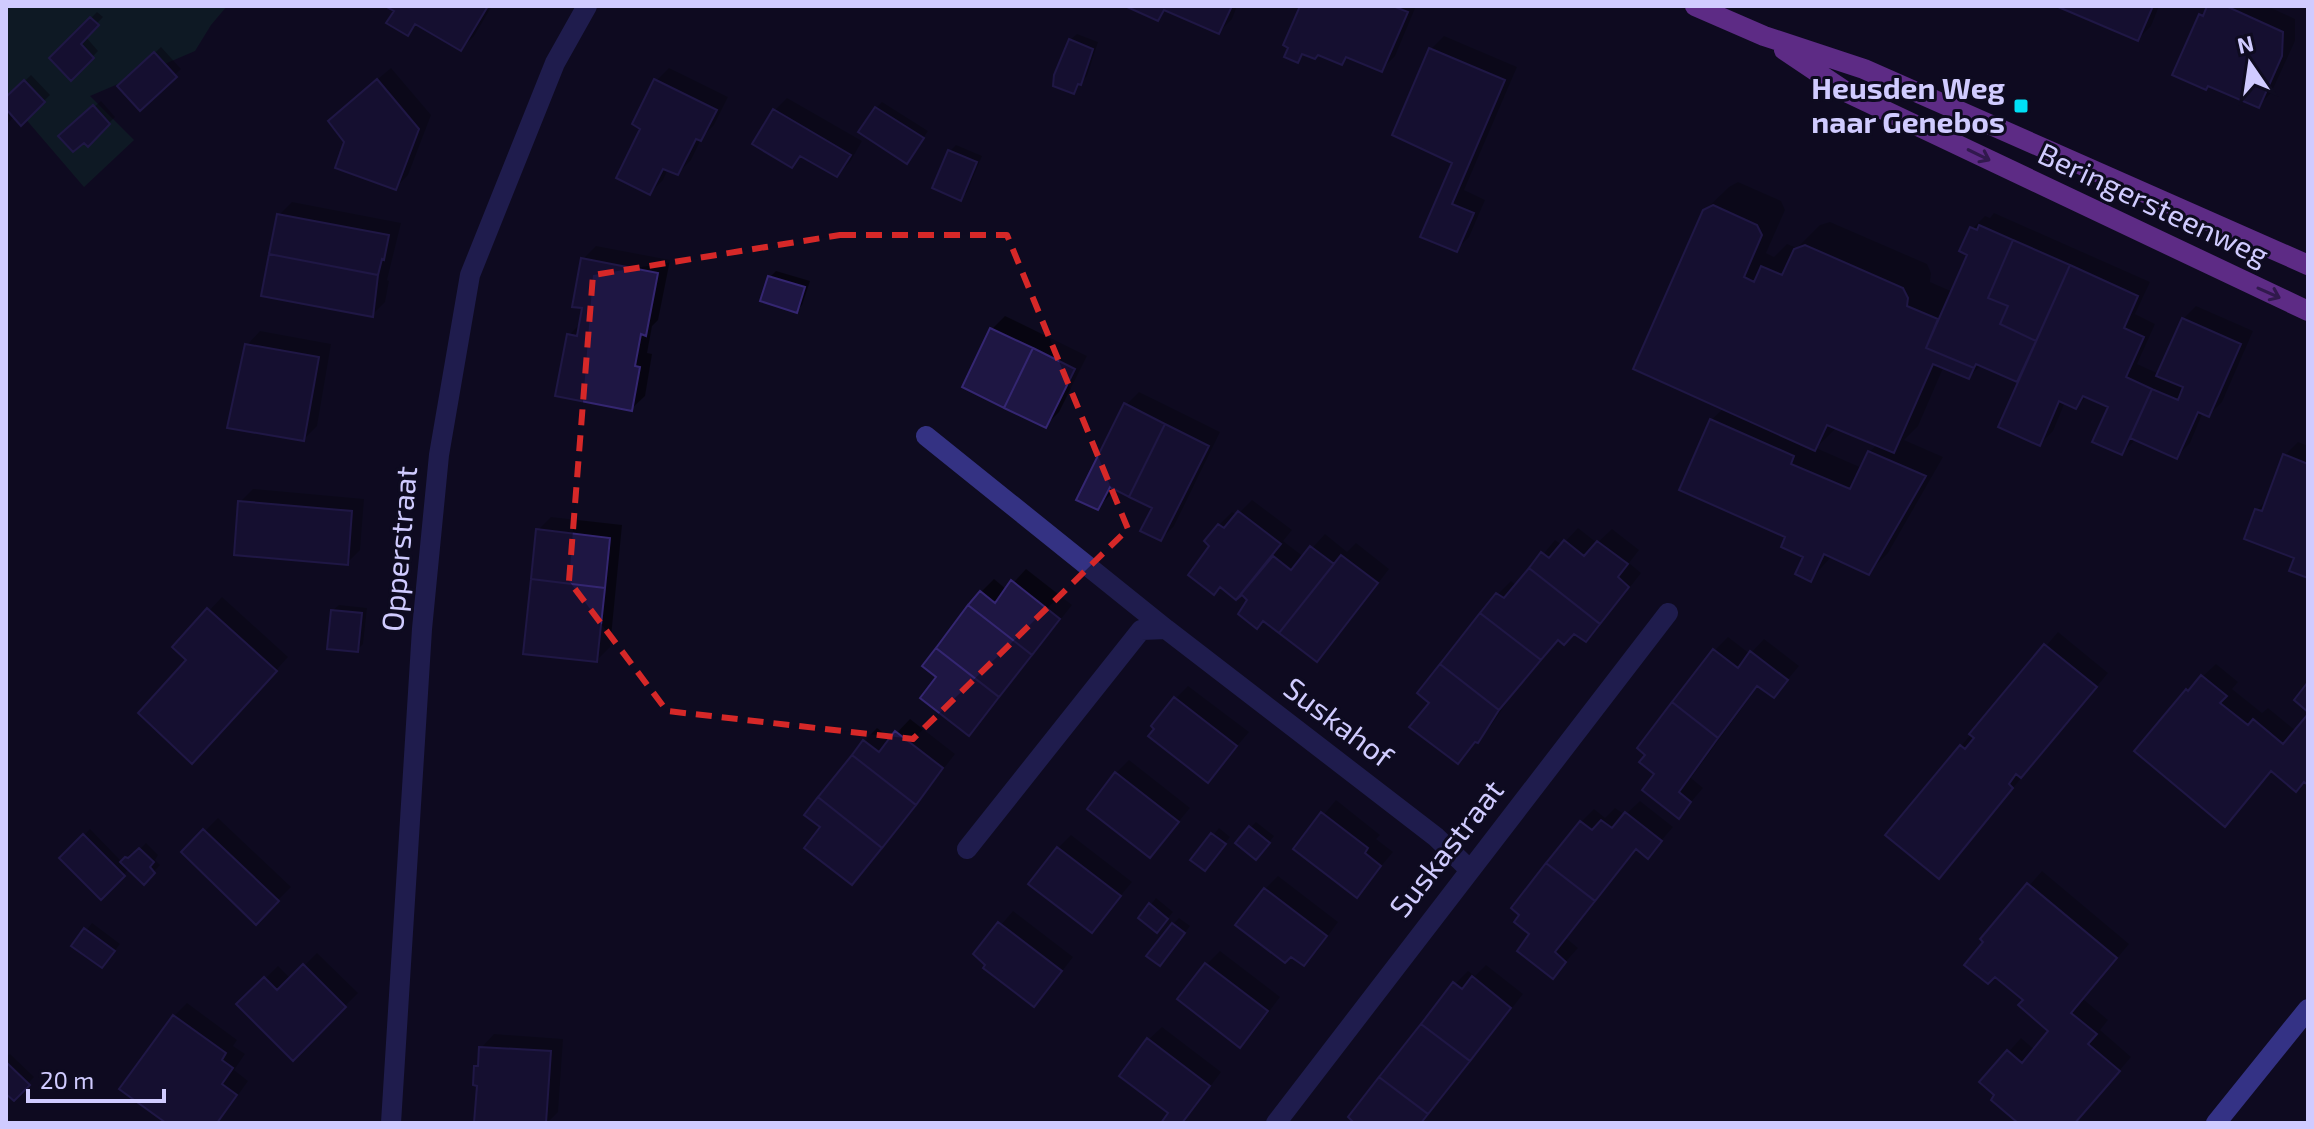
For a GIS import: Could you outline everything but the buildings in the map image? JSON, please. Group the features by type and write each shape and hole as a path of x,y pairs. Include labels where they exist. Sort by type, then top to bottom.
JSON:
{"main road":[{"name":"Beringersteenweg","path":"1695,6 1764,36 1864,69 2308,265"},
{"name":"Beringersteenweg","path":"1764,36 1848,93 2308,311"}],"street":[{"name":"Opperstraat","path":"391,1123 422,629 439,455 470,275 555,63 587,6"},
{"name":"Suskahof","path":"926,436 1166,629 1436,837 1469,869"},
{"name":"Suskastraat","path":"1276,1123 1668,613"},
{"path":"967,849 1141,630 1166,629"},
{"path":"2216,1123 2308,1009"}],"highlighted area":[{"path":"840,235 1007,235 1128,529 913,739 667,711 569,581 593,275"}],"green space":[{"path":"6,6 227,6 195,51 90,96 134,140 84,187 6,96"}],"place":[{"name":"Heusden Weg naar Genebos","path":"2021,106"}]}
